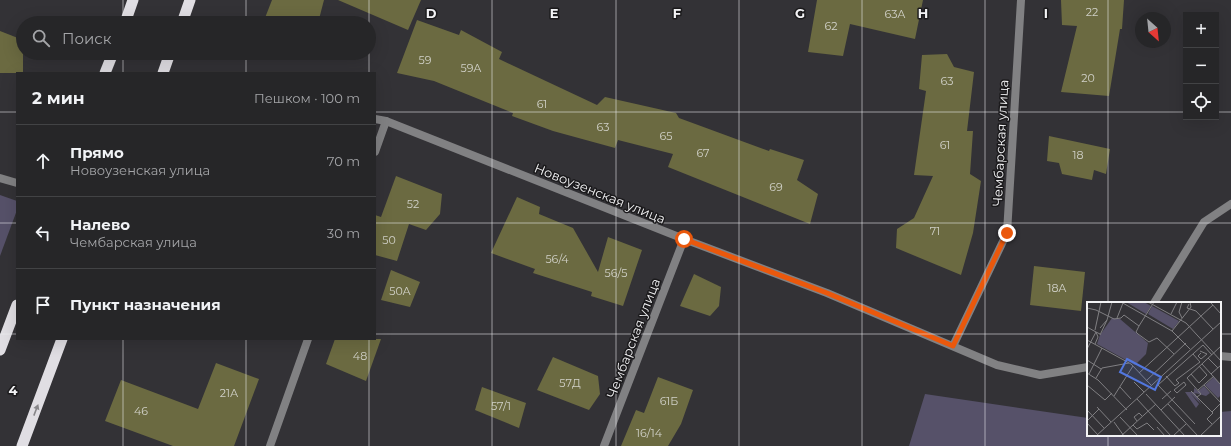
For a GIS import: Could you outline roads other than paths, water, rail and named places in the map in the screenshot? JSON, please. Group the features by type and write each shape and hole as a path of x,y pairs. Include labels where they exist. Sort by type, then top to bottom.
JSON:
{"highway":[{"path":"127,16 133,0"},
{"path":"184,16 190,0"},
{"path":"105,72 110,60"},
{"path":"163,72 168,60"},
{"path":"0,350 16,308"},
{"path":"22,446 62,340"}],"street":[{"name":"Чембарская улица","path":"953,346 1007,233 1021,0"},
{"name":"Новоузенская улица","path":"376,119 386,121 684,239 827,293 997,365 1040,375 1087,367"},
{"path":"376,149 386,121"},
{"path":"0,178 16,183"},
{"path":"1155,302 1204,222 1231,204"},
{"name":"Чембарская улица","path":"604,446 684,239"},
{"path":"270,446 308,340"},
{"path":"1221,356 1231,357"}]}
